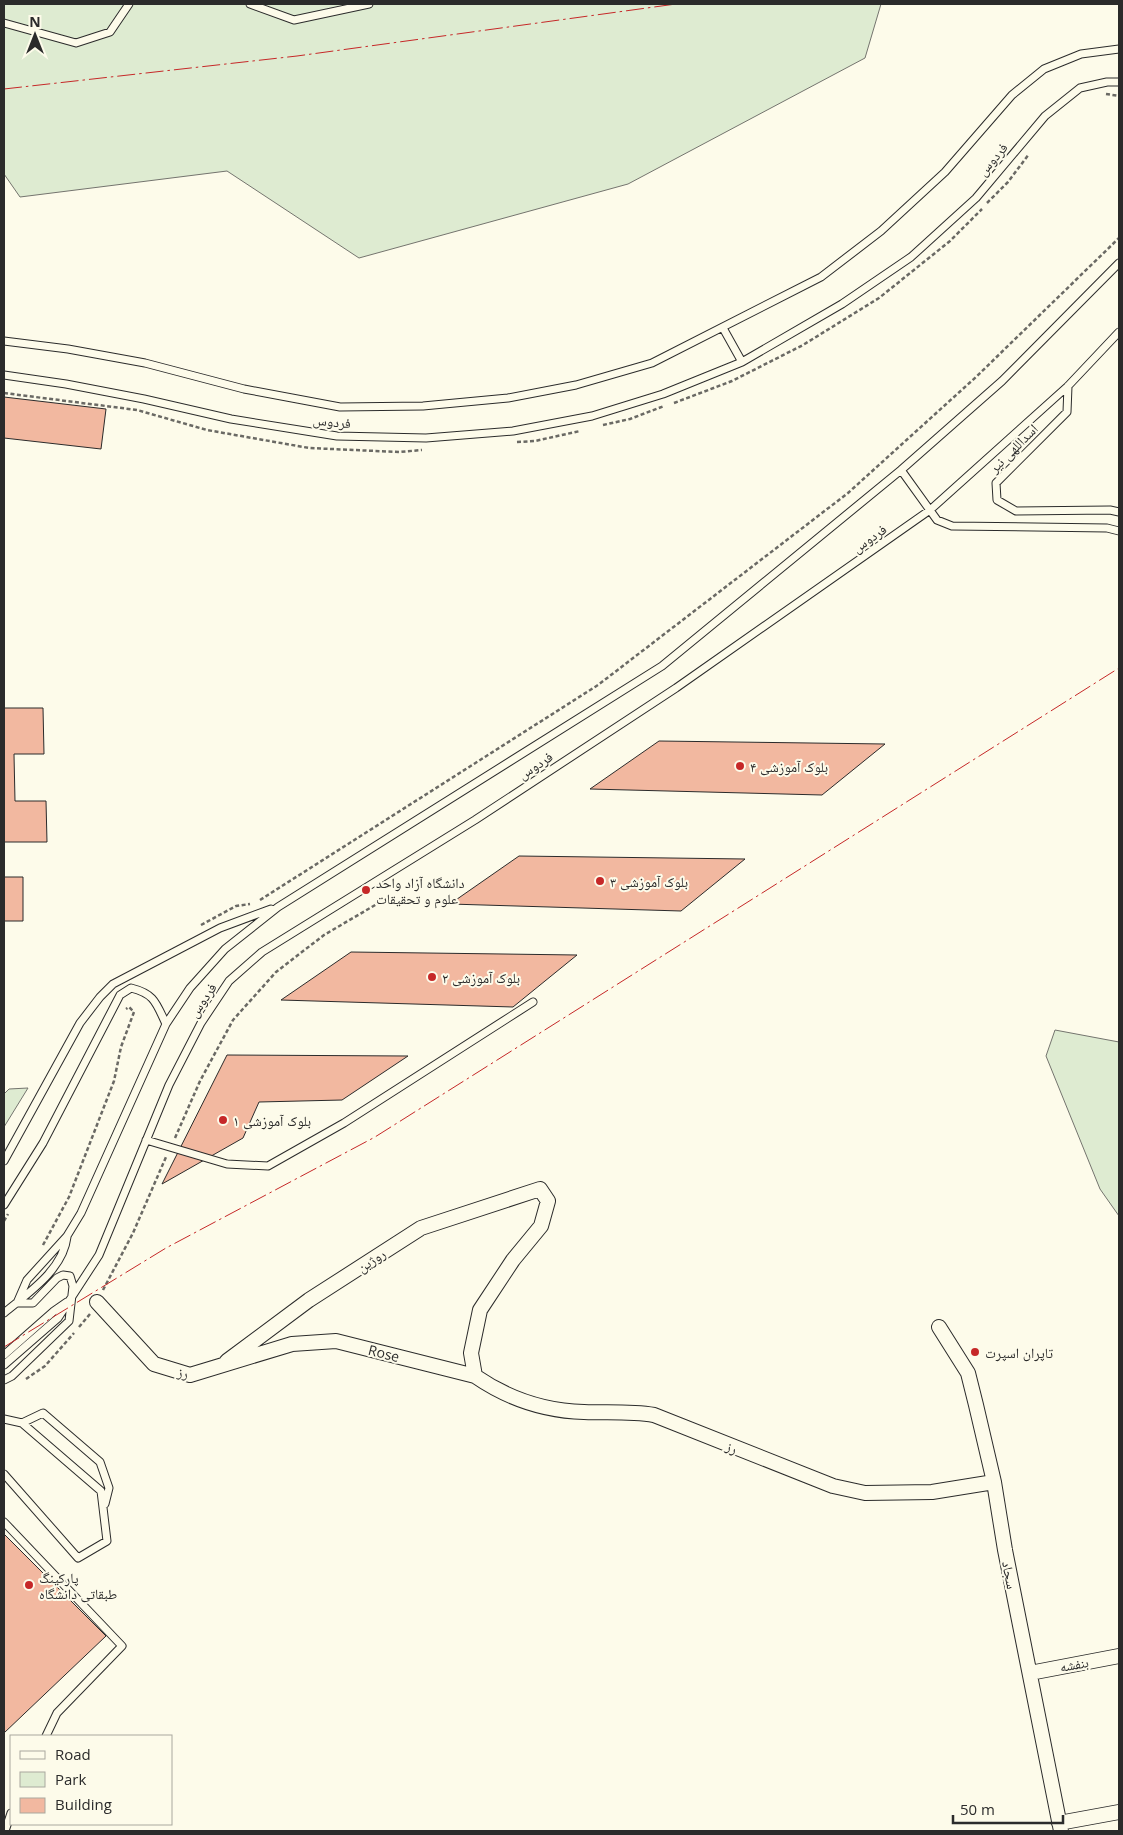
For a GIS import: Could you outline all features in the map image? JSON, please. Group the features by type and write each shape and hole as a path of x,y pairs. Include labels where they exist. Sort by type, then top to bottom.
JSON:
{"street":[{"name":"روژین","path":"220,1366 309,1300 421,1228 540,1189 548,1201 541,1226 513,1260 480,1310 471,1353 475,1376"},
{"name":"رز","path":"97,1302 154,1364 190,1375 292,1344"},
{"name":"سجاد","path":"939,1327 968,1373 994,1482 1005,1550 1060,1827"},
{"name":"Rose","path":"292,1344 336,1342 475,1376"},
{"name":"رز","path":"475,1376 493,1388 536,1406 582,1412 638,1412 654,1415 824,1483 865,1494 932,1492 994,1482"},
{"name":"بنفشه","path":"1030,1672 1119,1656"},
{"path":"1060,1827 1119,1812"}],"lane":[{"path":"4,24 76,43 110,32 129,4"},
{"path":"250,4 294,20 368,4"},
{"name":"فردوس","path":"4,341 68,349 144,363 244,389 340,407 423,406 508,398 576,385 652,362 723,328 821,277 882,231 945,172 1012,95 1044,69 1081,54 1119,49"},
{"name":"فردوس","path":"4,375 66,384 144,399 231,419 337,436 426,438 513,431 592,416 663,394 742,362 842,304 911,257 976,198 1045,116 1080,88 1107,82 1119,82"},
{"name":"فردوس","path":"67,1236 86,1201 166,1024 190,988 225,949 278,907 662,666 901,470 1002,381 1119,263"},
{"path":"723,328 742,362"},
{"name":"فردوس","path":"72,1299 99,1255 169,1085 201,1023 230,981 262,952 475,820 676,688 930,510 1068,386 1119,332"},
{"name":"اسداللهی نیر","path":"1068,386 1067,412 996,483 997,500 1016,511 1110,510 1119,512"},
{"path":"901,470 937,520 952,526 1026,525 1107,528 1119,531"},
{"path":"4,1161 80,1023 100,997 113,984 220,928 278,907"},
{"path":"4,1205 43,1144 120,995 131,988 147,992 156,1004 166,1024"},
{"path":"146,1140 227,1164 268,1166 344,1124 533,1002"},
{"path":"16,1302 27,1280 67,1236"},
{"path":"4,1313 44,1279 66,1248 67,1236"},
{"path":"4,1380 12,1376 69,1321 73,1286 70,1276 63,1275 57,1278 33,1304 16,1302"},
{"path":"4,1355 54,1310 72,1299"},
{"path":"4,1365 47,1328 72,1299"},
{"path":"22,1423 43,1413 100,1462 109,1488 103,1509"},
{"path":"4,1419 22,1423 102,1491 107,1541 78,1558 4,1474"},
{"path":"4,1522 122,1646 57,1713 46,1735"},
{"path":"5,1831 10,1816"}],"path":[{"path":"1103,94 1119,96"},
{"path":"601,426 630,419 732,381 803,344 879,298 950,241 1008,182 1030,152"},
{"path":"197,927 236,906 255,904 598,685 848,493 976,377 1119,238"},
{"path":"4,393 137,410 207,430 310,448 399,452 428,449"},
{"path":"516,442 535,441 582,430"},
{"path":"40,1250 69,1196 114,1081 121,1046 134,1012 129,1007 120,1013"},
{"path":"4,1221 9,1213"}],"green space":[{"path":"4,4 881,4 865,58 628,184 359,258 227,171 20,197 4,174"},
{"path":"1055,1030 1119,1042 1119,1216 1100,1189 1046,1056"},
{"path":"28,1088 4,1127 4,1094 9,1089"}],"building":[{"path":"4,397 106,409 101,449 4,438"},
{"path":"4,708 43,708 44,754 14,754 15,801 46,801 47,842 4,842"},
{"name":"بلوک آموزشی ۴","path":"659,741 885,744 822,795 590,789"},
{"name":"بلوک آموزشی ۳","path":"519,856 745,859 681,911 450,904"},
{"path":"4,877 23,877 23,921 4,921"},
{"name":"بلوک آموزشی ۲","path":"351,952 577,955 513,1007 281,1000"},
{"name":"بلوک آموزشی ۱","path":"227,1055 408,1056 342,1100 259,1102 243,1138 162,1184"},
{"name":"پارکینگ طبقاتی دانشگاه","path":"4,1534 106,1636 4,1733"}],"power":[{"path":"4,89 297,56 676,4"},
{"path":"4,1347 166,1248 375,1137 1119,668"}],"place":[{"name":"بلوک آموزشی ۴","path":"740,766"},
{"name":"بلوک آموزشی ۳","path":"600,881"},
{"name":"دانشگاه آزاد واحد علوم و تحقیقات","path":"366,890"},
{"name":"بلوک آموزشی ۲","path":"432,977"},
{"name":"بلوک آموزشی ۱","path":"223,1120"},
{"name":"تاپران اسپرت","path":"975,1352"},
{"name":"پارکینگ طبقاتی دانشگاه","path":"29,1585"}]}
